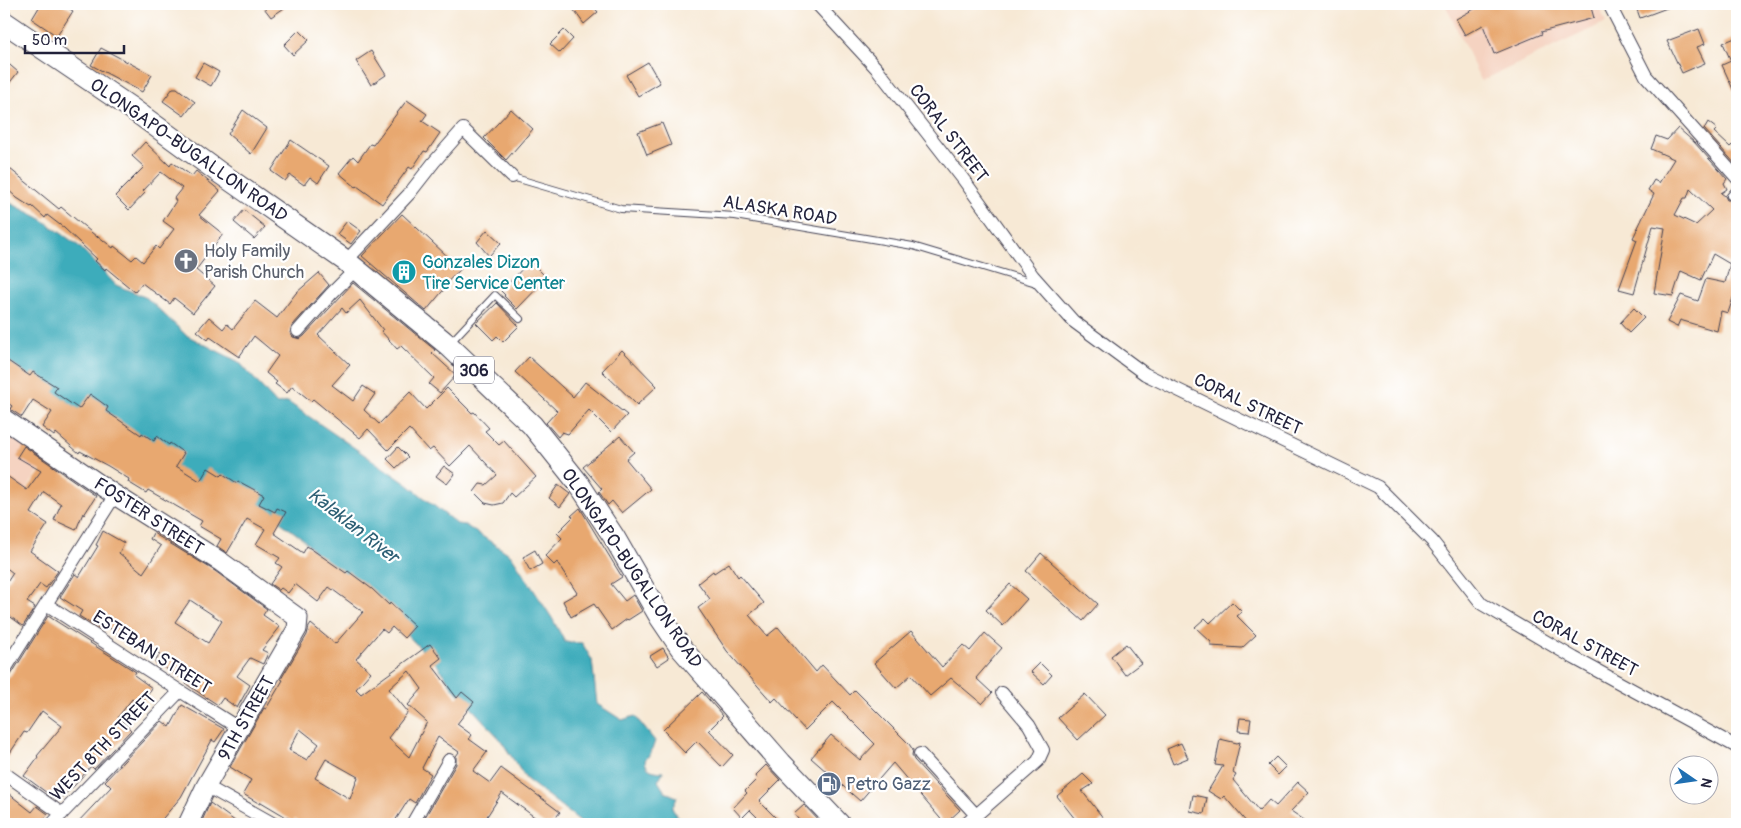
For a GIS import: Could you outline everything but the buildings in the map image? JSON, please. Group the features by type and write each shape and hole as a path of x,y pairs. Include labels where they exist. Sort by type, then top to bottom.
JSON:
{"main road":[{"name":"OLONGAPO-BUGALLON ROAD","path":"4,22 131,108 351,265 448,345 532,425 579,484 614,537 660,617 681,648 768,748 839,824"}],"street":[{"name":"CORAL STREET","path":"817,4 878,70 1042,285 1073,321 1145,374 1378,487 1432,541 1482,604 1567,654 1737,747"},
{"path":"1608,7 1646,76 1737,178"},
{"path":"298,331 330,294 434,162 464,129 512,177"},
{"name":"FOSTER STREET","path":"4,419 115,495 221,562 293,614"},
{"path":"4,672 115,495"},
{"name":"ESTEBAN STREET","path":"46,604 240,729"},
{"name":"9TH STREET","path":"188,824 206,786 297,630 299,620 293,614"},
{"name":"WEST 8TH STREET","path":"52,824 180,692"},
{"path":"966,824 1038,761 1042,750 1029,725 1002,693"},
{"path":"920,754 976,815"},
{"path":"412,824 449,760"},
{"path":"4,773 62,814"},
{"path":"206,786 274,824"}],"lane":[{"name":"ALASKA ROAD","path":"512,177 620,209 735,216 912,246 1042,285"},
{"path":"1730,196 1737,188"},
{"path":"448,345 496,295 520,319"}],"shaded area":[{"path":"1445,4 1597,4 1606,22 1481,81"},
{"path":"4,423 50,455 4,522"}],"water":[{"name":"Kalaklan River","path":"4,200 40,218 79,246 116,285 147,298 186,335 239,362 277,404 288,402 407,484 457,524 465,525 511,555 552,618 565,642 582,643 592,660 597,704 622,720 635,716 655,741 651,753 645,760 646,764 651,770 663,772 658,781 665,792 677,797 672,808 675,813 689,822 704,824 584,824 526,779 500,739 453,688 438,666 385,613 331,570 302,538 272,516 190,478 74,413 4,368"}],"place":[{"name":"Holy Family Parish Church","path":"186,261"},
{"name":"Gonzales Dizon Tire Service Center","path":"404,272"},
{"name":"Petro Gazz","path":"829,784"}]}
